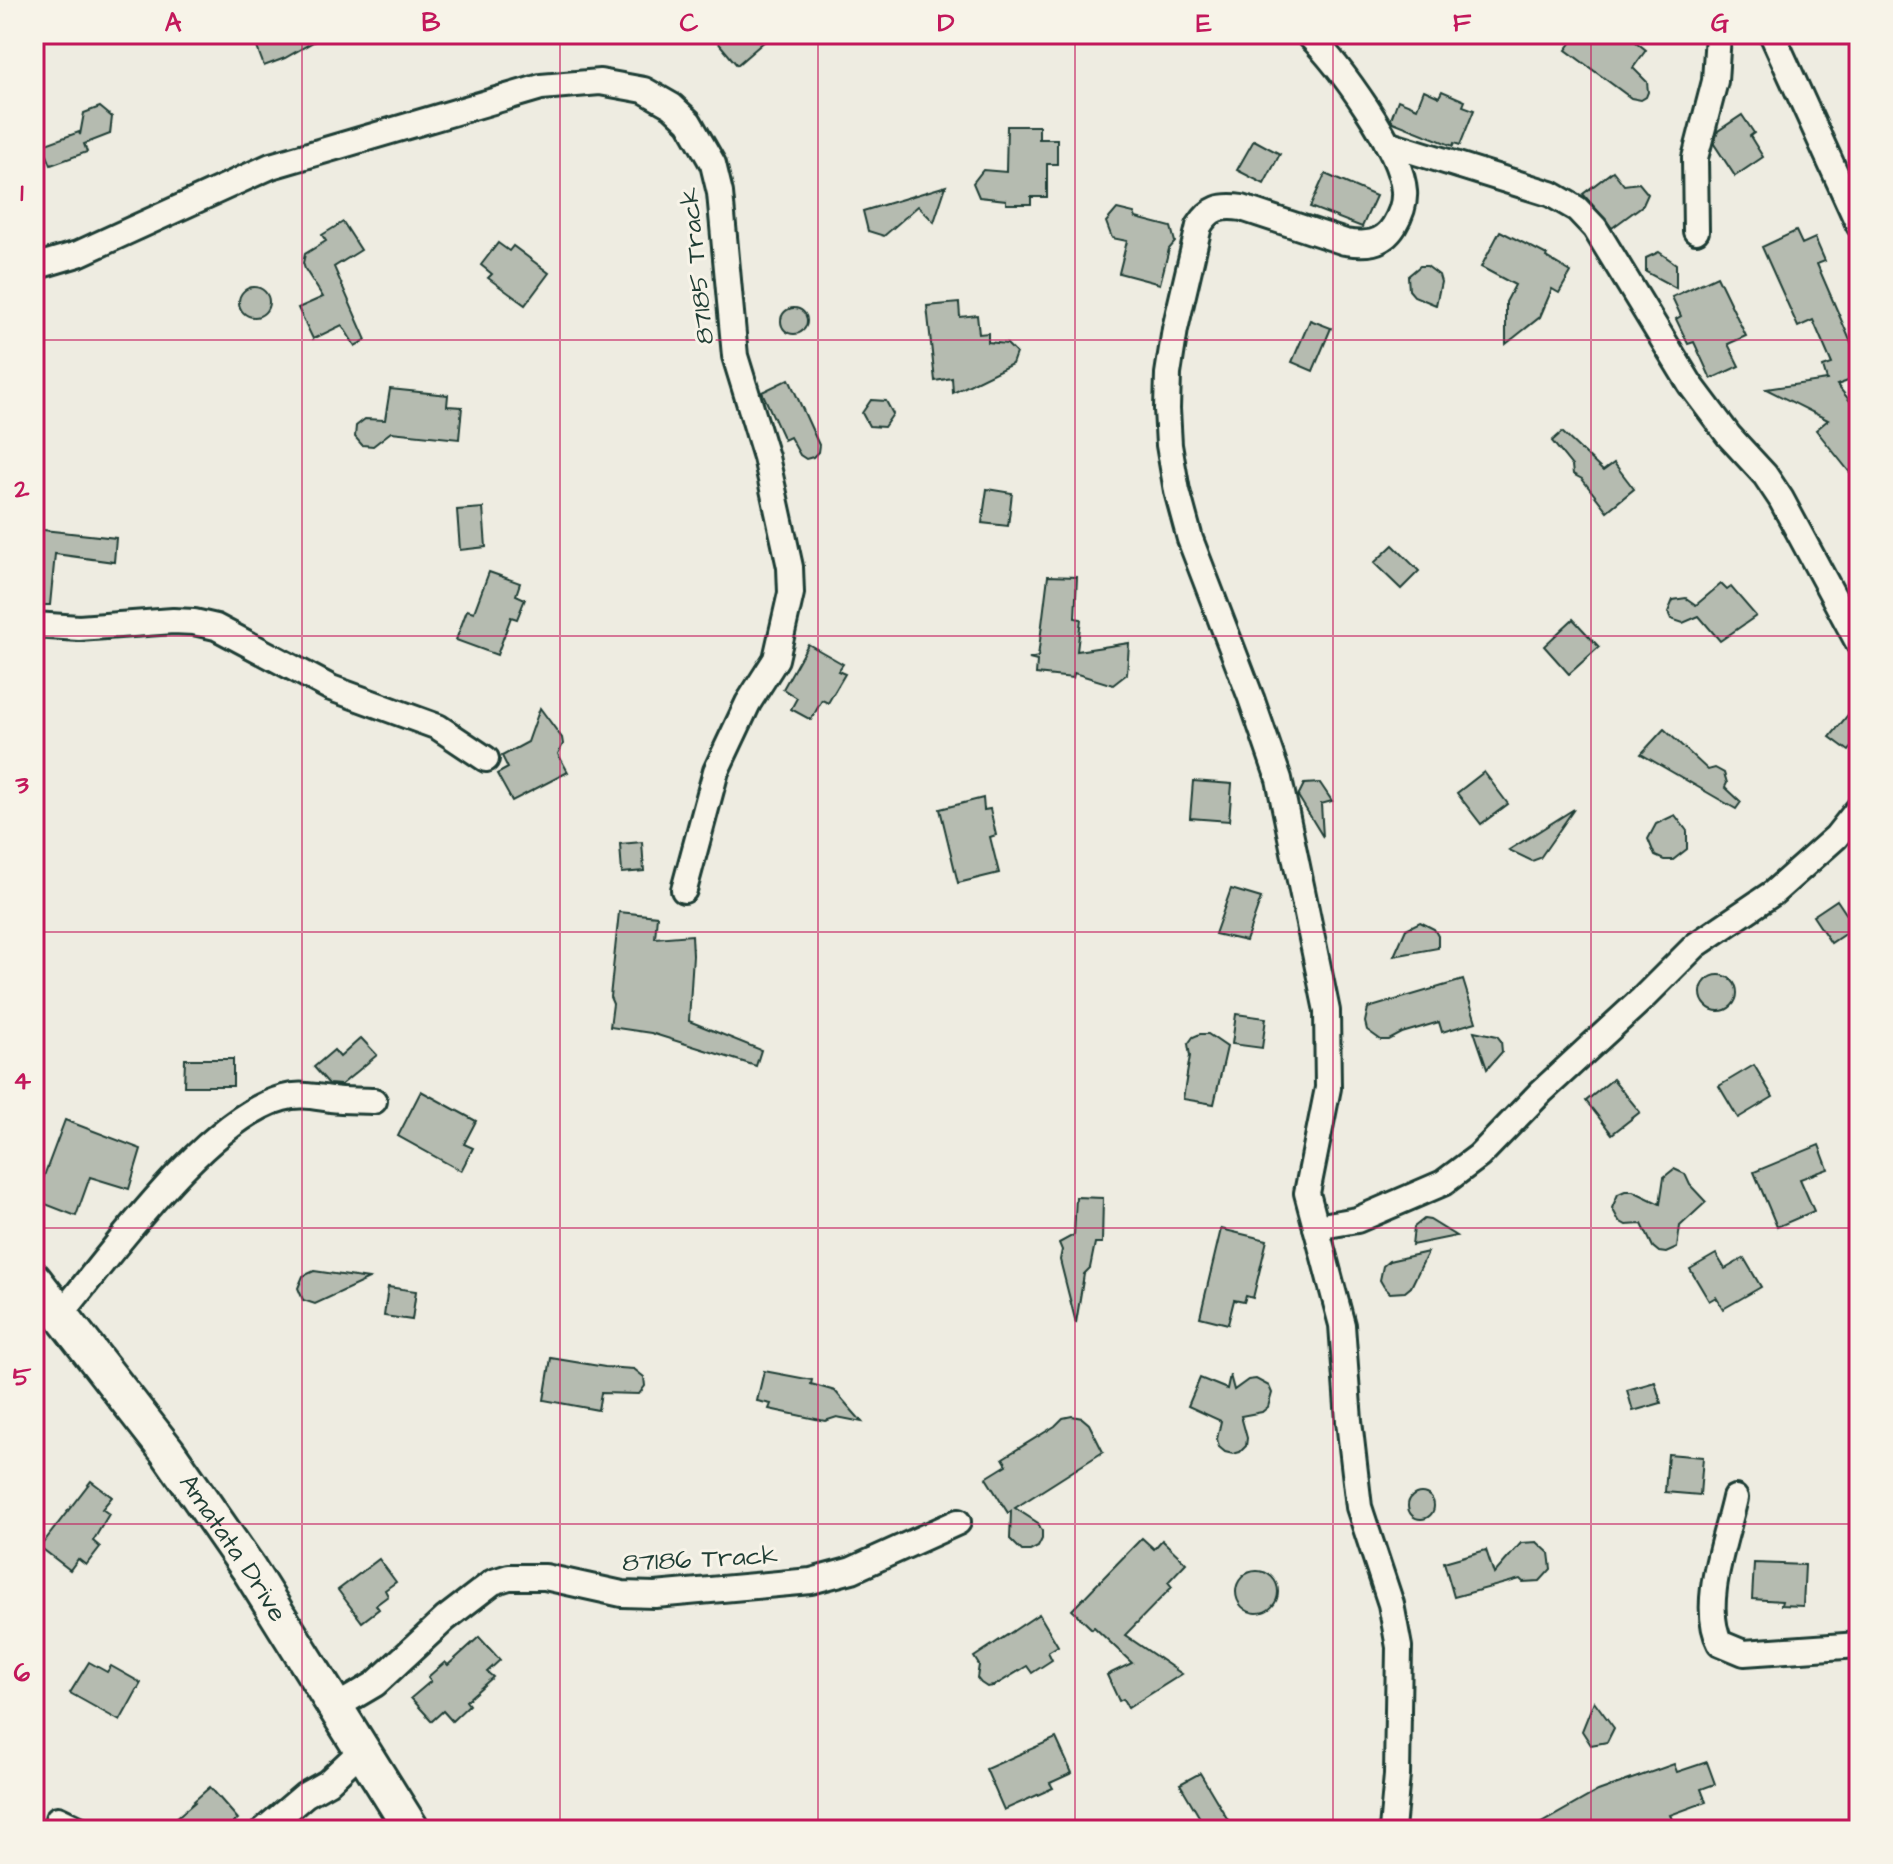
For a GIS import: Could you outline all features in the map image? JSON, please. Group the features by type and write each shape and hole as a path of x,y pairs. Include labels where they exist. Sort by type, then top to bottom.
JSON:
{"street":[{"path":"1308,34 1331,57 1387,143 1402,180 1403,206 1385,238 1372,243 1345,242 1226,205 1206,214 1199,226 1175,329 1168,374 1167,421 1177,491 1190,539 1279,779 1327,1011 1328,1088 1307,1193 1342,1325 1359,1507 1391,1604 1399,1647 1397,1775 1392,1830"},
{"path":"1696,231 1695,158 1715,81 1718,34"},
{"path":"1772,34 1859,225"},
{"name":"87185 Track","path":"34,267 78,254 271,166 541,87 600,82 644,90 672,106 689,122 713,164 720,193 735,356 766,457 790,567 791,593 776,659 748,703 716,771 684,890"},
{"path":"1387,143 1551,194 1577,209 1595,228 1690,384 1781,499 1859,644"},
{"path":"34,625 79,628 173,621 216,627 331,688 438,727 486,759"},
{"path":"1316,1227 1357,1220 1443,1183 1479,1156 1541,1092 1696,945 1773,893 1836,837 1859,808"},
{"path":"61,1314 193,1158 225,1130 255,1110 282,1098 306,1095 333,1100 374,1101"},
{"name":"Amatata Drive","path":"34,1280 167,1451 249,1569 412,1830"},
{"path":"1735,1498 1711,1609 1713,1629 1720,1643 1744,1653 1859,1645"},
{"name":"87186 Track","path":"336,1707 375,1684 445,1619 493,1582 509,1577 545,1577 622,1594 655,1595 811,1581 852,1570 958,1522"},
{"path":"264,1830 305,1795 328,1782 363,1749"},
{"path":"58,1819 81,1830"}],"building":[{"path":"252,34 327,34 264,66"},
{"path":"711,34 773,34 737,65"},
{"path":"1578,34 1626,34 1646,50 1633,68 1647,82 1646,97 1641,100 1631,98 1566,50"},
{"path":"1424,90 1439,97 1442,91 1465,101 1463,106 1474,110 1460,145 1454,143 1453,146 1391,119 1398,100 1417,108"},
{"path":"100,107 112,117 110,134 84,144 87,152 51,165 43,145 79,132 80,135 84,113"},
{"path":"1742,115 1754,133 1750,136 1763,157 1735,176 1714,144 1718,131"},
{"path":"1007,126 1039,126 1039,139 1057,139 1057,164 1047,164 1047,197 1031,197 1031,204 1006,204 1006,200 979,197 973,183 983,170 1006,172"},
{"path":"1254,140 1280,154 1264,184 1237,170"},
{"path":"1613,171 1624,185 1639,183 1648,194 1643,205 1612,228 1583,194"},
{"path":"1325,174 1376,196 1362,227 1310,207"},
{"path":"946,186 934,222 918,206 884,236 868,231 863,211"},
{"path":"1117,209 1134,213 1136,218 1171,227 1175,242 1169,249 1160,284 1119,273 1127,241 1112,238 1106,222"},
{"path":"343,222 361,250 334,267 366,340 355,346 342,325 313,339 298,308 323,297 305,269 305,254 326,241 322,235"},
{"path":"1500,231 1547,255 1571,272 1559,293 1552,289 1540,317 1506,344 1506,302 1515,285 1481,267"},
{"path":"1796,231 1802,244 1815,238 1825,261 1817,264 1859,361 1859,377 1837,385 1859,412 1859,484 1816,430 1828,420 1766,389 1827,380 1823,367 1832,364 1813,320 1798,327 1762,247"},
{"path":"498,243 509,251 513,246 549,273 525,305 488,278 492,274 481,265"},
{"path":"1659,252 1676,264 1676,288 1646,272 1646,258"},
{"path":"1420,266 1427,266 1439,275 1441,282 1436,305 1414,296 1409,290 1408,276"},
{"path":"1717,276 1746,336 1728,344 1739,366 1711,379 1694,342 1688,344 1676,319 1681,316 1672,297"},
{"path":"254,287 265,291 269,302 265,313 254,317 243,313 239,302 243,291"},
{"path":"959,303 960,317 977,315 979,334 988,333 988,342 1007,344 1016,353 1012,364 953,393 952,378 935,381 927,306"},
{"path":"794,308 803,312 807,321 803,330 794,334 785,330 781,321 785,312"},
{"path":"1310,320 1331,328 1313,371 1292,362"},
{"path":"789,379 819,445 818,452 806,459 800,455 790,437 784,440 762,392"},
{"path":"390,389 448,395 447,406 462,407 459,439 391,432 373,446 362,445 355,437 356,426 365,419 385,420"},
{"path":"871,400 886,401 893,414 884,427 869,426 862,413"},
{"path":"1562,432 1603,471 1614,463 1634,489 1607,511 1582,479 1573,474 1572,466 1552,441"},
{"path":"987,489 1012,493 1008,526 982,523"},
{"path":"483,508 486,547 460,550 457,510"},
{"path":"34,529 116,538 114,562 55,554 50,605 34,605"},
{"path":"1393,545 1419,571 1401,589 1374,563"},
{"path":"489,572 520,583 516,595 525,599 517,619 511,617 497,655 456,640 467,610 474,612"},
{"path":"1048,576 1077,577 1075,618 1081,619 1077,651 1129,643 1127,674 1113,685 1074,673 1073,678 1036,674 1037,661 1029,659 1038,657"},
{"path":"1721,584 1727,590 1731,587 1756,616 1720,641 1699,616 1683,623 1671,619 1668,612 1673,600 1686,598 1696,605"},
{"path":"1573,619 1599,647 1569,674 1544,646"},
{"path":"808,644 843,664 838,671 845,674 828,703 822,700 811,720 791,709 797,698 783,689"},
{"path":"1859,701 1859,739 1849,751 1830,737"},
{"path":"540,708 562,738 563,744 558,754 568,772 512,801 497,774 508,768 502,756 528,742"},
{"path":"1664,729 1708,770 1715,768 1724,773 1725,787 1741,802 1736,809 1641,754"},
{"path":"1484,772 1508,804 1481,824 1457,793"},
{"path":"1193,781 1232,784 1229,821 1190,818"},
{"path":"1320,783 1332,801 1321,804 1323,837 1298,796 1304,784"},
{"path":"983,798 984,810 990,809 996,835 990,837 999,873 958,883 940,809"},
{"path":"1574,809 1540,858 1532,861 1509,850"},
{"path":"1675,815 1687,831 1687,849 1673,860 1664,860 1655,856 1648,839 1656,824"},
{"path":"642,842 644,871 622,873 620,844"},
{"path":"1231,889 1261,898 1246,941 1215,934"},
{"path":"1837,900 1855,927 1831,943 1813,916"},
{"path":"619,912 657,916 655,938 692,935 689,1021 761,1050 756,1066 651,1033 610,1027"},
{"path":"1420,922 1434,929 1438,936 1438,948 1394,956 1406,929"},
{"path":"1719,975 1732,980 1737,993 1732,1006 1719,1011 1706,1006 1701,993 1706,980"},
{"path":"1463,980 1476,1022 1442,1032 1439,1022 1389,1040 1381,1040 1367,1030 1368,1008"},
{"path":"1236,1014 1266,1018 1262,1048 1232,1044"},
{"path":"1474,1031 1497,1036 1501,1041 1502,1052 1487,1069"},
{"path":"1200,1034 1208,1034 1227,1047 1214,1104 1183,1099 1190,1056 1188,1044"},
{"path":"361,1038 377,1055 341,1085 329,1084 314,1067 334,1050 340,1057"},
{"path":"185,1059 233,1059 233,1086 184,1086"},
{"path":"1754,1065 1773,1097 1738,1118 1719,1086"},
{"path":"1613,1079 1640,1112 1612,1134 1586,1101"},
{"path":"421,1091 476,1121 464,1144 473,1148 461,1171 398,1136"},
{"path":"65,1120 141,1149 129,1189 90,1177 76,1216 35,1200"},
{"path":"1819,1145 1828,1169 1800,1179 1814,1211 1777,1227 1754,1172"},
{"path":"1674,1169 1685,1174 1690,1185 1706,1202 1680,1226 1677,1248 1666,1253 1653,1247 1642,1224 1626,1225 1619,1221 1612,1208 1618,1194 1625,1191 1633,1191 1660,1204 1664,1177"},
{"path":"1076,1197 1103,1198 1102,1243 1095,1243 1090,1268 1084,1274 1076,1323 1060,1260 1062,1250 1059,1243 1074,1235"},
{"path":"1424,1219 1456,1236 1412,1245 1414,1227"},
{"path":"1221,1229 1267,1240 1253,1298 1246,1296 1244,1302 1234,1300 1228,1324 1200,1317"},
{"path":"1428,1252 1411,1287 1405,1292 1390,1293 1384,1287 1380,1280 1383,1266 1389,1261"},
{"path":"1716,1254 1725,1269 1744,1258 1761,1287 1723,1309 1716,1297 1709,1301 1690,1269"},
{"path":"314,1271 369,1279 315,1304 303,1300 298,1288 303,1276"},
{"path":"388,1287 416,1291 412,1320 384,1316"},
{"path":"551,1358 634,1369 644,1377 645,1386 639,1394 601,1393 598,1410 544,1400"},
{"path":"764,1371 812,1380 811,1384 835,1391 862,1422 837,1417 825,1421 769,1409 771,1404 757,1401"},
{"path":"1230,1375 1234,1390 1248,1380 1256,1379 1269,1386 1272,1393 1268,1407 1262,1412 1241,1416 1246,1446 1233,1454 1219,1447 1217,1439 1221,1421 1188,1406 1200,1378 1227,1389"},
{"path":"1655,1382 1661,1403 1633,1411 1627,1390"},
{"path":"1063,1418 1082,1418 1089,1424 1103,1452 1015,1508 1038,1523 1042,1531 1038,1547 1022,1551 1010,1539 1011,1511 1008,1513 986,1478 1007,1465 1003,1458"},
{"path":"1668,1454 1703,1457 1700,1495 1665,1492"},
{"path":"91,1481 112,1497 102,1509 109,1514 93,1541 100,1547 86,1565 78,1559 70,1570 40,1547"},
{"path":"1421,1493 1430,1497 1434,1506 1430,1515 1421,1519 1412,1515 1408,1506 1412,1497"},
{"path":"1142,1538 1154,1549 1162,1540 1186,1563 1168,1582 1172,1587 1125,1635 1182,1674 1128,1708 1123,1699 1119,1701 1107,1675 1132,1663 1072,1610"},
{"path":"1537,1542 1549,1553 1551,1569 1540,1581 1523,1582 1520,1579 1454,1597 1444,1562 1486,1550 1494,1574 1521,1543"},
{"path":"379,1559 396,1582 385,1590 388,1596 376,1605 379,1609 362,1622 338,1590"},
{"path":"1754,1563 1805,1565 1803,1606 1752,1599"},
{"path":"1257,1571 1272,1577 1278,1592 1272,1607 1257,1613 1242,1607 1236,1592 1242,1577"},
{"path":"1039,1614 1058,1646 1048,1652 1052,1660 1032,1673 1027,1666 994,1686 987,1687 981,1683 977,1678 979,1665 974,1657"},
{"path":"479,1637 500,1660 487,1672 493,1677 466,1701 469,1705 452,1721 443,1711 432,1721 411,1698 431,1681 428,1677 445,1662 448,1665"},
{"path":"89,1662 107,1672 111,1666 141,1683 120,1721 70,1693"},
{"path":"1594,1701 1614,1728 1607,1742 1591,1745 1582,1731"},
{"path":"1056,1738 1072,1773 1050,1783 1053,1788 1004,1810 986,1769"},
{"path":"1707,1762 1715,1784 1701,1789 1706,1802 1670,1815 1677,1830 1529,1830 1598,1791 1674,1764 1677,1772"},
{"path":"1200,1773 1234,1830 1207,1830 1180,1784"},
{"path":"210,1787 238,1819 225,1830 162,1830 195,1802"}]}
